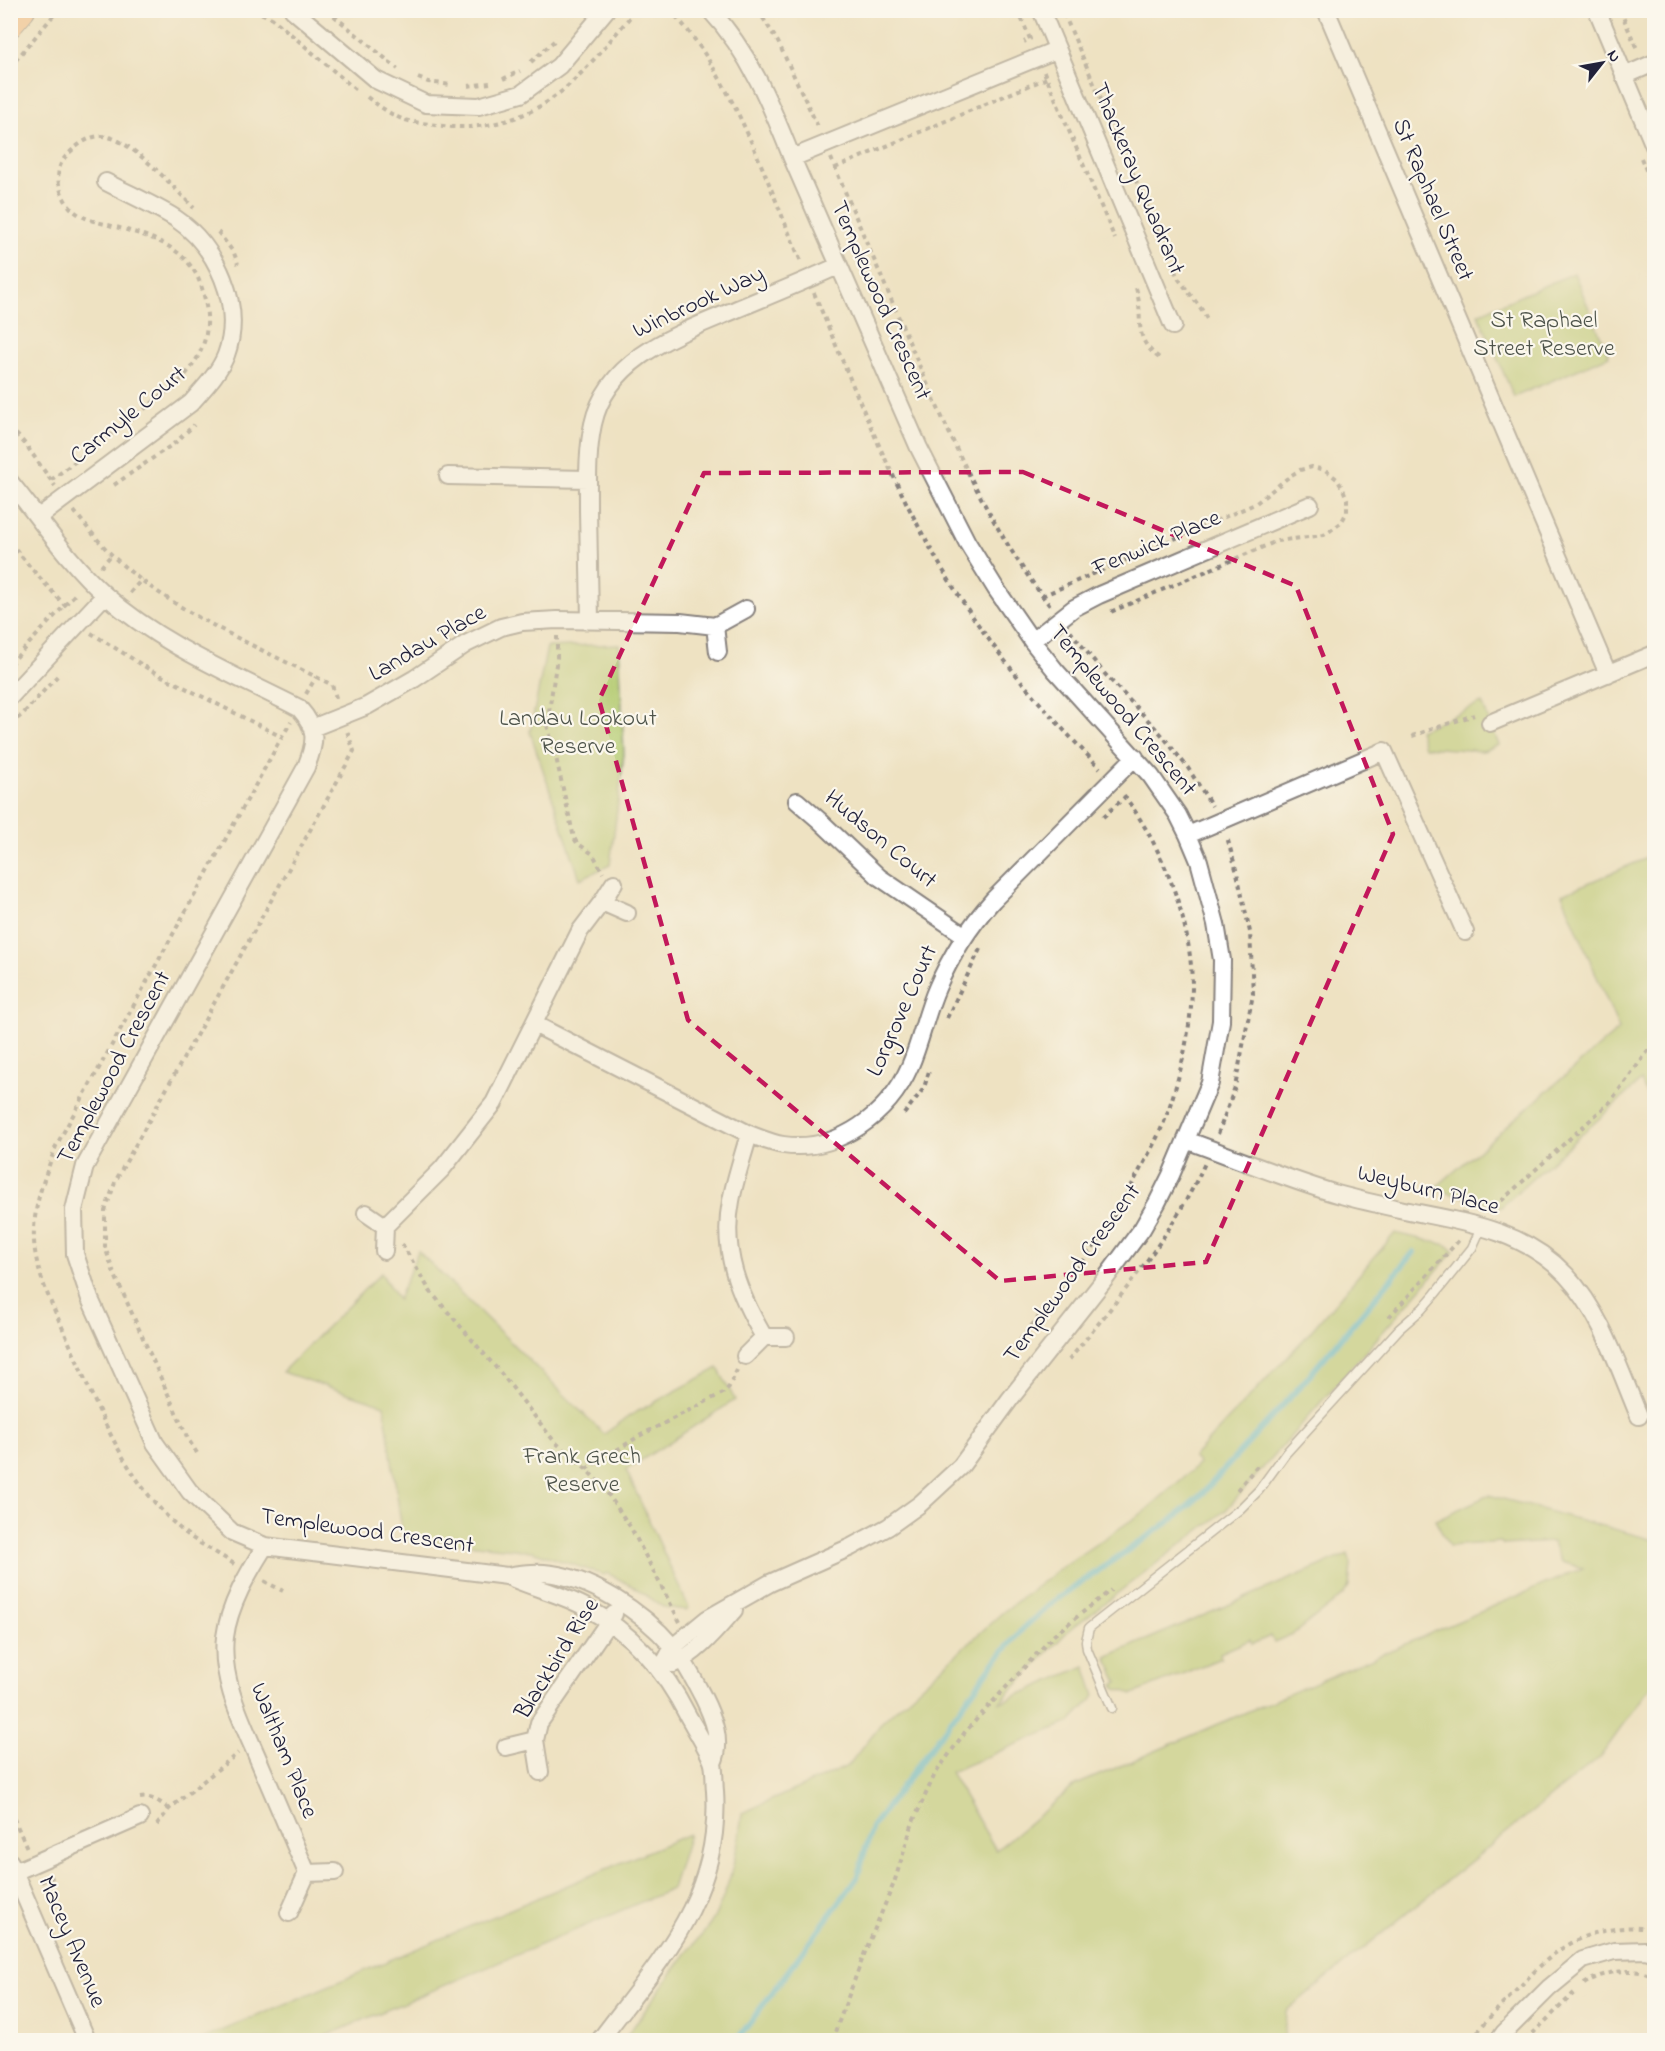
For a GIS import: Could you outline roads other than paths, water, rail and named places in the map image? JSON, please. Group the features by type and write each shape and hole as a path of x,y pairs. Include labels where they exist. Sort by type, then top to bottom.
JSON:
{"main road":[{"path":"10,24 22,10"}],"street":[{"path":"293,10 375,80 426,104 479,106 521,94 559,66 606,10"},
{"name":"Templewood Crescent","path":"507,1576 578,1603 609,1622 642,1649 661,1669 707,1619 770,1583 851,1547 879,1532 913,1509 951,1477 966,1460 1010,1399 1077,1316 1142,1229 1171,1175 1210,1083 1221,1021 1222,960 1216,924 1206,883 1188,835 1164,795 1135,757 1069,686 1032,641 996,589 948,508 838,266 774,112 751,64 710,10"},
{"name":"Thackeray Quadrant","path":"1041,10 1173,326"},
{"name":"St Raphael Street","path":"1326,10 1608,674"},
{"path":"1597,10 1654,146"},
{"path":"792,158 1056,50"},
{"path":"1624,76 1654,63"},
{"name":"Carmyle Court","path":"39,517 191,403 211,380 226,355 231,330 230,306 225,281 213,258 196,235 176,219 106,182"},
{"name":"Winbrook Way","path":"590,620 588,479 593,424 599,405 622,371 658,344 838,266"},
{"path":"448,476 588,479"},
{"path":"10,482 73,561 105,595 170,644 298,708 307,716 312,728"},
{"name":"Fenwick Place","path":"1032,641 1074,608 1099,595 1310,506"},
{"path":"10,697 105,595"},
{"path":"718,652 715,626 746,609"},
{"name":"Landau Place","path":"312,728 390,693 484,634 522,622 590,620 680,622 715,626"},
{"path":"1484,719 1608,674 1654,654"},
{"name":"Templewood Crescent","path":"312,728 314,747 306,767 85,1166 75,1210 75,1254 90,1299 155,1443 190,1492 232,1532 265,1546 507,1576 543,1573 560,1575 589,1585 621,1604 652,1627 677,1654"},
{"path":"1188,835 1384,751 1465,932"},
{"name":"Lorgrove Court","path":"534,1024 748,1134 784,1145 812,1145 842,1137 870,1119 893,1094 910,1066 936,989 964,935 993,900 1135,757"},
{"name":"Hudson Court","path":"797,801 879,876 964,935"},
{"path":"384,1251 386,1226 442,1169 477,1126 504,1086 580,930 614,883"},
{"path":"602,902 627,913"},
{"path":"748,1134 730,1202 729,1250 741,1296 764,1337"},
{"name":"Weyburn Place","path":"1186,1140 1335,1193 1483,1226 1530,1246 1556,1264 1588,1304 1639,1416"},
{"path":"366,1213 386,1226"},
{"path":"745,1356 764,1337 786,1336"},
{"name":"Waltham Place","path":"265,1546 249,1572 229,1621 225,1637 225,1653 230,1688 235,1703 307,1872"},
{"name":"Blackbird Rise","path":"540,1772 535,1740 539,1723 621,1604"},
{"path":"677,1654 706,1704 714,1724 718,1745 713,1763"},
{"path":"600,2040 679,1934 704,1884 715,1830 713,1763 682,1703 661,1669"},
{"name":"Blackbird Rise","path":"506,1747 535,1740"},
{"path":"12,1869 140,1816"},
{"name":"Macey Avenue","path":"12,1869 87,2040"},
{"path":"289,1914 307,1872 335,1872"},
{"path":"1499,2040 1549,1988 1583,1960 1614,1951 1646,1950 1654,1953"}],"lane":[{"path":"1112,1708 1087,1649 1089,1628 1240,1509 1259,1490 1286,1453 1399,1329 1436,1294 1468,1254 1483,1226"}],"waterway":[{"path":"737,2040 857,1878 872,1827 993,1664 1023,1628 1057,1599 1173,1519 1201,1495 1302,1384 1414,1252"}],"park label":[{"name":"St Raphael Street Reserve","path":"1544,335"},
{"name":"Landau Lookout Reserve","path":"578,733"},
{"name":"Frank Grech Reserve","path":"582,1471"}]}
